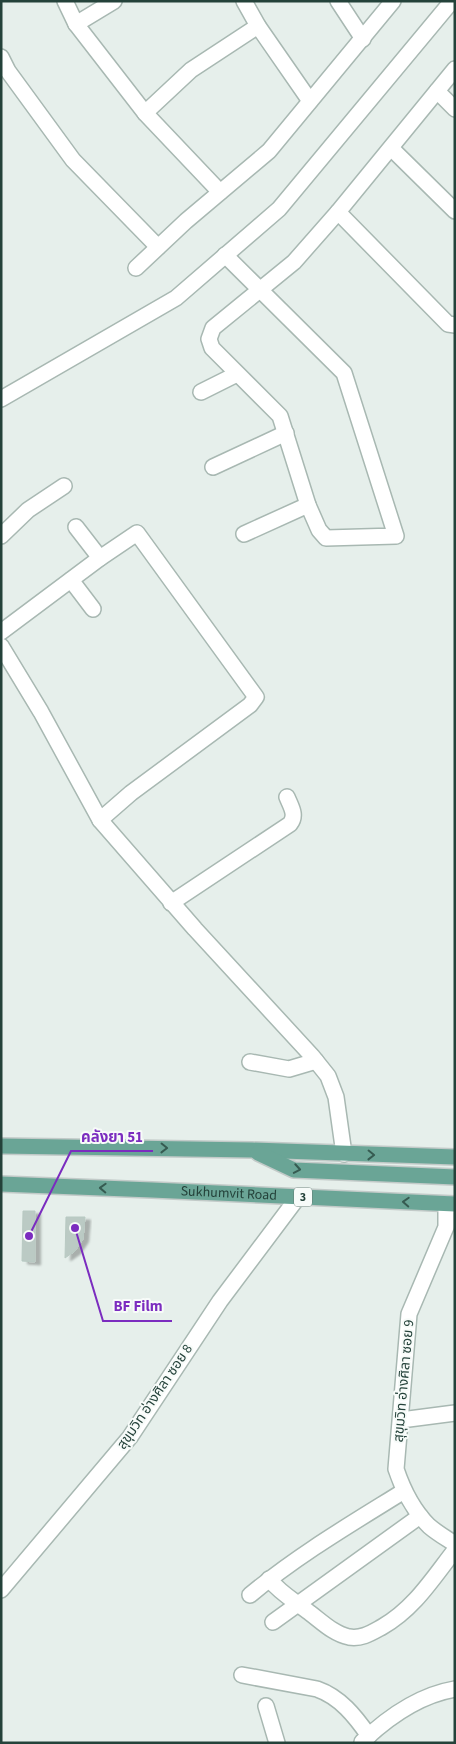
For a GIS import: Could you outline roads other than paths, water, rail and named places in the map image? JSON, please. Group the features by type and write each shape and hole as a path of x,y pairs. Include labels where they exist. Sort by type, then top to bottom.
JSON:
{"main road":[{"path":"4,1145 252,1150 455,1157"},
{"path":"252,1150 294,1170 455,1177"},
{"name":"Sukhumvit Road","path":"1,1184 451,1204"}],"street":[{"path":"65,1 76,24 145,113 220,192"},
{"path":"76,24 114,1"},
{"path":"244,1 258,26 310,101"},
{"path":"338,1 363,39"},
{"path":"136,268 220,192 269,151 393,1"},
{"path":"1,399 176,298 279,209 452,1"},
{"path":"145,113 191,70 258,26"},
{"path":"1,57 8,71 73,160 158,247"},
{"path":"228,253 261,290 344,373 396,536 326,538 319,530 308,504 280,416 212,348 210,339 213,328 261,290 294,262 338,212 455,69"},
{"path":"437,91 455,109"},
{"path":"391,148 455,211"},
{"path":"338,212 448,324 455,325"},
{"path":"201,392 237,374"},
{"path":"213,467 286,433"},
{"path":"1,536 28,510 64,486"},
{"path":"244,534 308,504"},
{"path":"76,527 100,558"},
{"path":"1,632 100,558 137,534 256,697 250,705 131,793 100,820"},
{"path":"71,580 93,609"},
{"path":"1,646 41,712 100,820 171,903 328,1076 336,1097 344,1154"},
{"path":"171,903 290,824 294,820 294,814 287,797"},
{"path":"250,1062 289,1070 316,1061"},
{"name":"สุขุมวิท อ่างศิลา ซอย 8","path":"1,1590 130,1437 220,1301 298,1197"},
{"name":"สุขุมวิท อ่างศิลา ซอย 9","path":"451,1204 446,1228 409,1314 396,1469 404,1491 420,1516 430,1526 455,1544"},
{"path":"401,1420 455,1413"},
{"path":"250,1595 269,1579 325,1540 404,1491"},
{"path":"273,1622 420,1516"},
{"path":"269,1579 285,1596 332,1630 348,1636 368,1635 405,1612 416,1601 455,1550"},
{"path":"242,1675 317,1689 335,1696 359,1721 365,1739 412,1705 443,1691 455,1689"},
{"path":"266,1706 277,1743"}],"place":[{"name":"BF Film","path":"75,1228"},
{"name":"คลังยา 51","path":"29,1236"}]}
